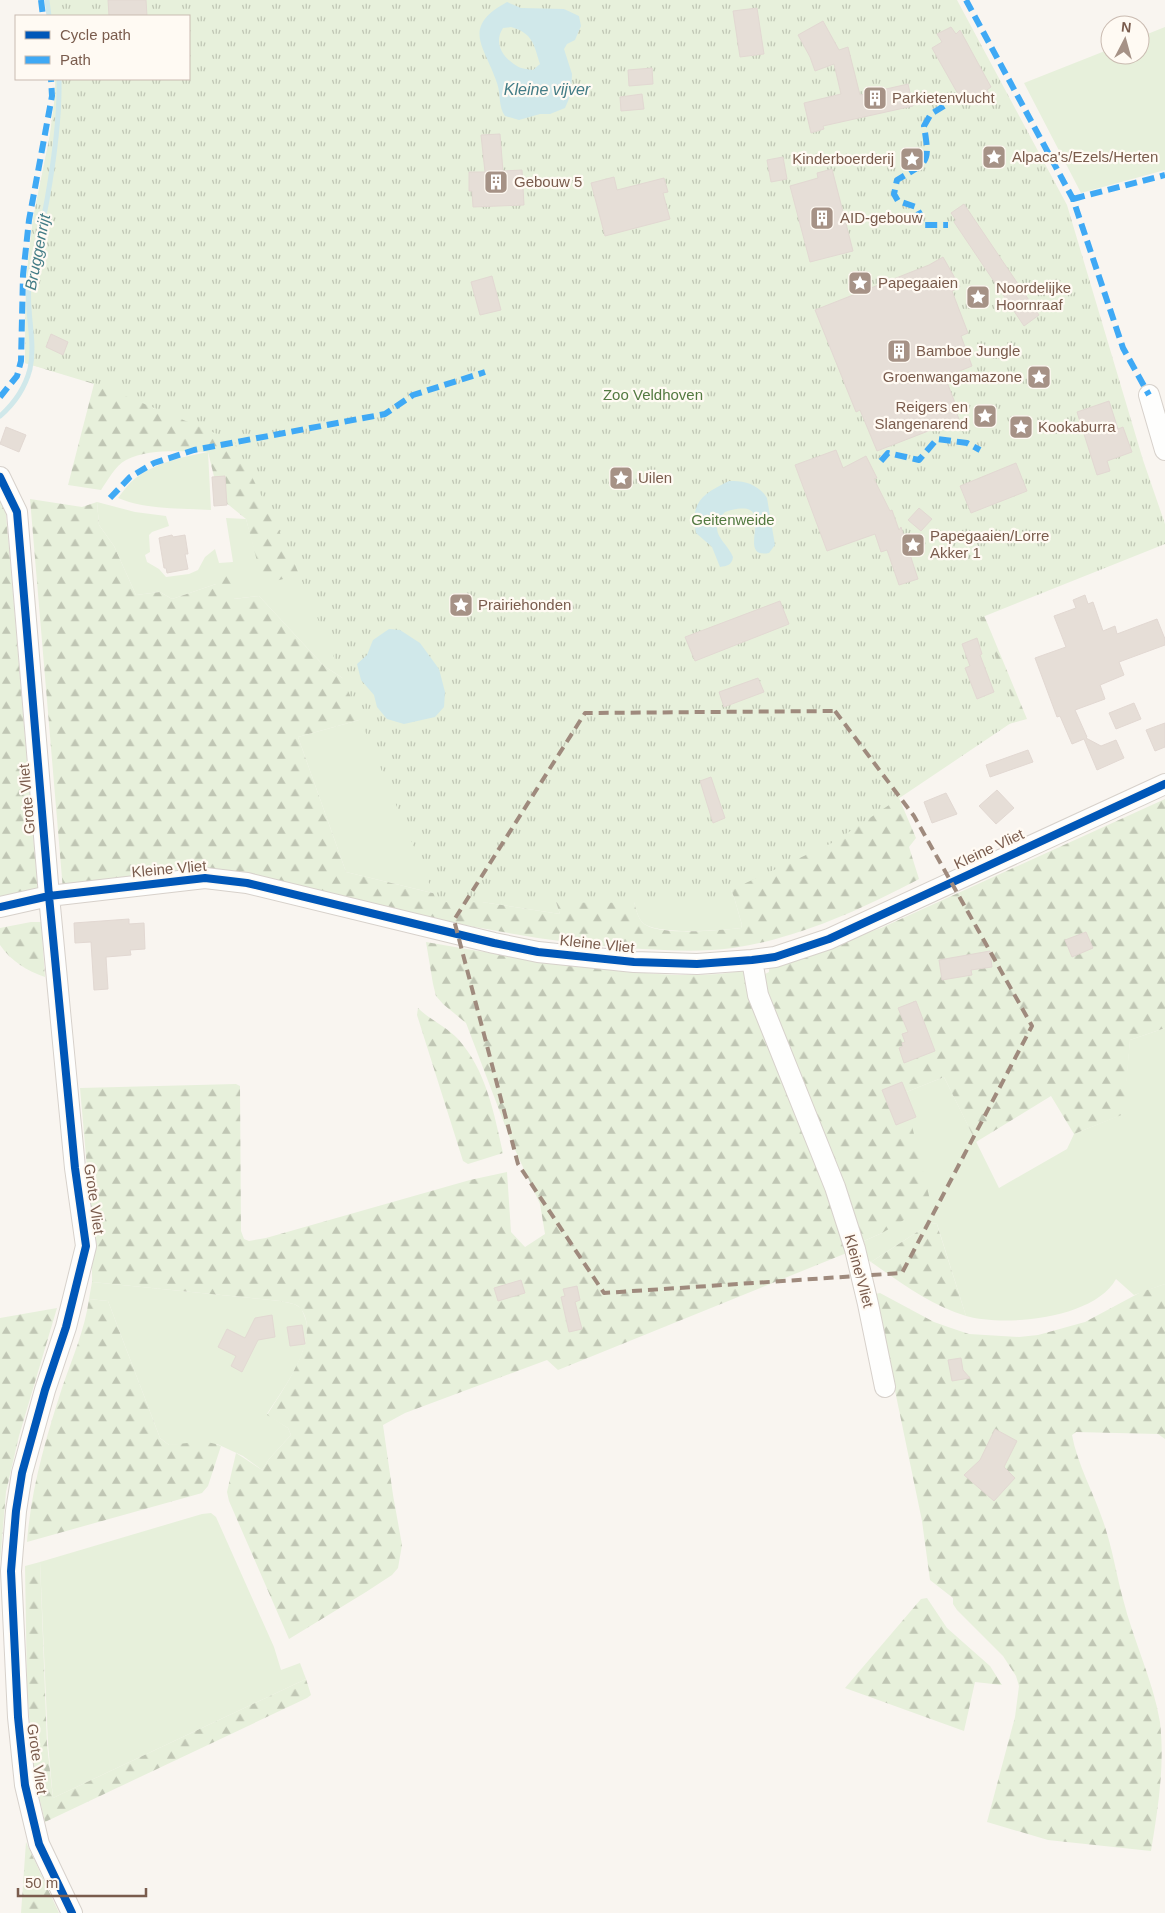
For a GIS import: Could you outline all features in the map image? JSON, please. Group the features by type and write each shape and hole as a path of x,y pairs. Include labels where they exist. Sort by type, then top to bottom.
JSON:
{"street":[{"path":"1149,396 1165,450"},
{"name":"Grote Vliet","path":"0,477 17,512 49,896 75,1168 86,1246 66,1327 42,1399 22,1473 16,1511 11,1571 18,1717 25,1785 39,1844 72,1913"},
{"name":"Kleine Vliet","path":"0,907 49,896 205,878 247,883 414,925 538,952 634,962 697,964 752,960 775,957 829,939 1165,784"},
{"name":"Kleine Vliet","path":"752,960 758,995 834,1186 855,1249 885,1388"}],"highlighted area":[{"path":"835,711 914,816 1032,1026 902,1273 604,1293 518,1164 454,920 585,713"}],"green space":[{"name":"Zoo Veldhoven","path":"45,0 957,0 1067,205 1143,460 1165,524 1165,544 980,618 1020,717 834,842 703,903 437,902 290,553 234,441 94,383 25,363 26,280 33,219 50,135 55,80 190,80 190,15 47,15"},
{"path":"1165,27 1165,170 1081,193 1024,83 1100,53 1100,65 1150,65 1150,33"},
{"name":"Geitenweide","path":"55,80 57,80 981,608 1027,719 882,758 916,838 909,847 919,879 852,912 805,930 733,948 693,951 627,948 526,936 426,917 228,871 200,868 176,870 63,890 30,499 82,507 97,502 99,525 114,546 136,595 160,592 172,599 216,584 221,573 233,571 234,599 259,596 324,666 355,686 370,717 298,737 346,872 449,897 560,914 546,872 340,565 263,584 246,519 219,497 208,452 156,452 135,456 118,466 101,490 68,485 94,384 25,363 26,280 33,219 50,135","holes":["715,854 734,897 742,925 741,928 689,931 660,930 649,927 642,922 637,913 631,878"]},
{"path":"208,452 211,510 152,507 118,498 131,482 148,470 178,459"},
{"path":"0,493 5,505 38,894 0,900"},
{"path":"97,502 135,512 166,516 169,526 152,532 149,535 150,552 145,555 147,562 159,569 166,577 189,574 198,570 205,557 215,549 219,563 233,562 226,518 246,519 264,583 339,565 546,872 560,914 449,897 346,872 298,737 370,717 355,686 324,666 259,596 233,599 216,584 172,599 160,592 136,595 114,546 99,525"},
{"path":"1165,799 1165,1028 1130,1040 1124,1114 1074,1134 1051,1096 976,1142 944,1077 904,1093 931,1204 882,1233 857,1244 759,977 769,972 769,966 881,928"},
{"path":"714,853 734,897 742,925 741,928 674,931 649,926 642,922 639,918 633,895 631,878"},
{"path":"41,922 45,977 20,965 0,945 0,928"},
{"path":"426,942 489,953 633,972 709,975 747,970 849,1252 558,1370 547,1360 405,1413 383,1425 402,1545 398,1568 392,1575 366,1592 289,1639 229,1501 227,1492 236,1453 262,1470 269,1459 291,1435 288,1428 267,1415 298,1364 307,1334 306,1321 299,1307 280,1301 92,1282 92,1225 80,1088 236,1084 240,1086 241,1231 244,1239 249,1241 266,1238 470,1180 507,1172 511,1232 525,1247 545,1234 540,1204 511,1141 466,1023 436,996"},
{"path":"418,1008 454,1035 476,1064 488,1093 503,1153 468,1164 463,1161 417,1015"},
{"path":"1165,1028 1165,1284 1134,1295 1116,1279 1105,1293 1089,1303 1069,1311 1025,1320 983,1319 966,1316 937,1224 931,1223 871,1262 868,1260 864,1241 882,1233 904,1093 944,1077 999,1188 1067,1149 1074,1134 1123,1114 1130,1040"},
{"path":"931,1223 937,1224 966,1316 928,1300 871,1262"},
{"path":"92,1282 280,1301 294,1304 301,1308 306,1319 307,1328 302,1353 286,1385 267,1414 288,1428 291,1435 269,1459 262,1470 243,1456 217,1444 169,1445 160,1438 108,1301 89,1299"},
{"path":"1165,1284 1165,1439 1158,1434 1076,1432 1072,1435 1074,1446 1106,1530 1127,1614 1157,1706 1162,1755 1151,1851 1048,1840 987,1822 1015,1717 1019,1686 1016,1676 1003,1656 957,1610 953,1604 953,1598 930,1580 922,1521 875,1294 880,1293 934,1322 969,1334 1019,1337 1038,1335 1085,1322 1141,1292"},
{"path":"89,1299 108,1301 160,1438 169,1445 209,1442 221,1446 208,1486 202,1493 27,1542 32,1502 45,1444 81,1333"},
{"path":"57,1308 19,1436 6,1492 0,1563 0,1318"},
{"path":"211,1513 216,1517 274,1647 281,1670 300,1663 306,1679 53,1798 48,1744 40,1562 202,1514"},
{"path":"40,1562 47,1744 53,1798 306,1679 311,1695 45,1822 34,1775 27,1690 25,1566"},
{"path":"927,1598 947,1628 990,1666 1002,1685 975,1682 964,1731 845,1688 921,1599"},
{"path":"26,1842 59,1913 21,1913"}],"water":[{"name":"Kleine vijver","path":"507,2 521,8 564,9 579,16 581,26 575,40 567,44 564,49 572,74 571,94 565,108 550,114 540,114 519,120 505,116 501,108 497,83 482,48 480,38 480,29 484,20 493,11","holes":["511,27 528,36 536,51 540,64 533,70 512,63 499,45 500,34 503,28"]},
{"path":"729,481 741,481 751,484 764,493 767,498 775,545 769,553 759,552 755,547 755,518 752,511 743,509 725,512 717,526 717,531 733,557 729,565 720,567 712,547 696,533 695,513 700,500 712,490"},
{"path":"389,629 400,630 420,643 439,669 445,692 444,707 435,717 404,724 387,719 377,707 374,695 361,680 357,664 367,655 373,640"}],"building":[{"path":"108,0 146,0 147,15 109,15"},
{"path":"757,8 764,54 740,57 733,11"},
{"path":"823,21 839,50 848,47 860,95 908,84 913,106 823,126 824,129 811,133 804,103 841,94 834,64 815,71 798,35"},
{"path":"951,27 956,34 960,30 991,87 987,90 991,97 977,105 973,97 963,103 932,48 942,42 937,34"},
{"path":"652,68 653,84 629,86 628,70"},
{"path":"642,94 644,109 621,111 620,97"},
{"name":"Gebouw 5","path":"500,134 503,171 522,170 524,205 473,207 472,191 469,191 469,172 485,172 481,135"},
{"path":"783,157 787,179 771,182 767,160"},
{"name":"AID-gebouw","path":"832,169 853,251 810,262 790,186 818,178 817,173"},
{"path":"614,177 617,190 664,178 668,192 663,193 670,219 605,236 591,183"},
{"path":"964,204 1039,315 1024,326 954,222 956,220 951,213"},
{"name":"Bamboe Jungle","path":"943,257 960,287 952,291 968,333 961,336 972,366 945,377 957,408 955,409 959,419 877,451 860,410 856,412 815,310 929,265"},
{"path":"492,276 501,310 480,315 471,282"},
{"path":"51,334 68,342 63,355 46,347"},
{"path":"1109,401 1118,429 1123,427 1132,452 1107,461 1110,471 1097,475 1077,412"},
{"path":"6,427 26,435 19,452 0,444"},
{"path":"836,450 843,468 866,456 877,478 874,479 890,511 892,510 899,530 901,527 918,579 899,585 887,550 881,552 875,534 827,551 795,465"},
{"path":"1016,463 1027,491 971,513 960,486"},
{"path":"225,476 227,505 214,506 212,477"},
{"path":"919,508 932,519 921,531 908,520"},
{"path":"172,535 173,537 185,535 188,554 185,554 188,569 167,573 166,568 164,568 159,538"},
{"path":"1085,595 1088,604 1093,602 1103,631 1115,626 1117,634 1157,619 1165,639 1165,645 1119,662 1124,675 1100,685 1105,699 1075,710 1086,738 1101,746 1116,740 1124,758 1097,770 1084,739 1072,744 1060,716 1057,717 1035,658 1066,647 1054,616 1076,608 1073,600"},
{"path":"780,601 789,624 695,661 685,637"},
{"path":"977,638 982,654 980,655 994,692 977,699 965,668 970,666 962,644"},
{"path":"758,678 764,692 724,707 719,692"},
{"path":"1134,703 1141,719 1116,729 1109,713"},
{"path":"1165,723 1165,747 1155,751 1146,730"},
{"path":"1028,750 1033,762 990,777 986,765"},
{"path":"711,777 725,818 713,823 700,781"},
{"path":"997,790 1014,808 996,824 979,806"},
{"path":"946,793 957,814 932,823 924,802"},
{"path":"129,919 129,924 144,923 145,949 130,950 131,955 106,957 108,989 94,990 91,942 75,943 74,923"},
{"path":"1086,932 1093,948 1072,957 1065,940"},
{"path":"990,951 992,967 971,970 972,975 942,980 939,960"},
{"path":"916,1001 935,1051 904,1063 899,1048 905,1042 902,1034 908,1032 898,1008"},
{"path":"902,1082 916,1117 896,1125 882,1090"},
{"path":"521,1280 525,1293 498,1301 494,1288"},
{"path":"577,1286 580,1300 575,1302 582,1329 569,1332 561,1297 565,1296 563,1289"},
{"path":"272,1315 275,1337 258,1340 242,1372 231,1366 236,1356 218,1347 227,1329 245,1338 255,1318"},
{"path":"302,1325 305,1344 290,1346 287,1327"},
{"path":"961,1358 963,1370 970,1378 952,1381 948,1360"},
{"path":"995,1429 1017,1441 1004,1467 1015,1478 994,1501 964,1475 980,1460"}],"waterway":[{"name":"Bruggenrijt","path":"47,0 49,15"},
{"name":"Bruggenrijt","path":"0,416 19,395 30,369 32,358 29,285 52,170 59,80"}],"marked path":[{"path":"41,0 43,15"},
{"path":"966,0 1073,199 1123,348 1149,395"},
{"path":"0,397 17,376 21,361 23,275 29,220 52,96 51,80"},
{"path":"944,106 931,114 924,126 927,148 925,160 916,169 897,180 894,194 898,201 916,207 923,225 948,225"},
{"path":"1073,199 1165,175"},
{"path":"110,498 130,477 154,463 194,450 385,414 413,395 485,372"},
{"path":"881,461 888,453 919,460 937,439 967,443 980,450"}],"cycle path":[{"path":"0,477 17,512 49,896 75,1168 86,1246 66,1327 45,1390 22,1473 16,1511 11,1571 18,1717 25,1785 39,1844 72,1913"},
{"path":"0,907 49,896 205,878 247,883 538,952 634,962 697,964 752,960 775,957 829,939 1165,784"}],"place":[{"name":"Parkietenvlucht","path":"875,98"},
{"name":"Alpaca's/Ezels/Herten","path":"994,157"},
{"name":"Kinderboerderij","path":"912,159"},
{"name":"Gebouw 5","path":"496,182"},
{"name":"AID-gebouw","path":"822,218"},
{"name":"Papegaaien","path":"860,283"},
{"name":"Noordelijke Hoornraaf","path":"978,297"},
{"name":"Bamboe Jungle","path":"899,351"},
{"name":"Groenwangamazone","path":"1039,377"},
{"name":"Reigers en Slangenarend","path":"985,416"},
{"name":"Kookaburra","path":"1021,427"},
{"name":"Uilen","path":"621,478"},
{"name":"Papegaaien/Lorre Akker 1","path":"913,545"},
{"name":"Prairiehonden","path":"461,605"}]}
